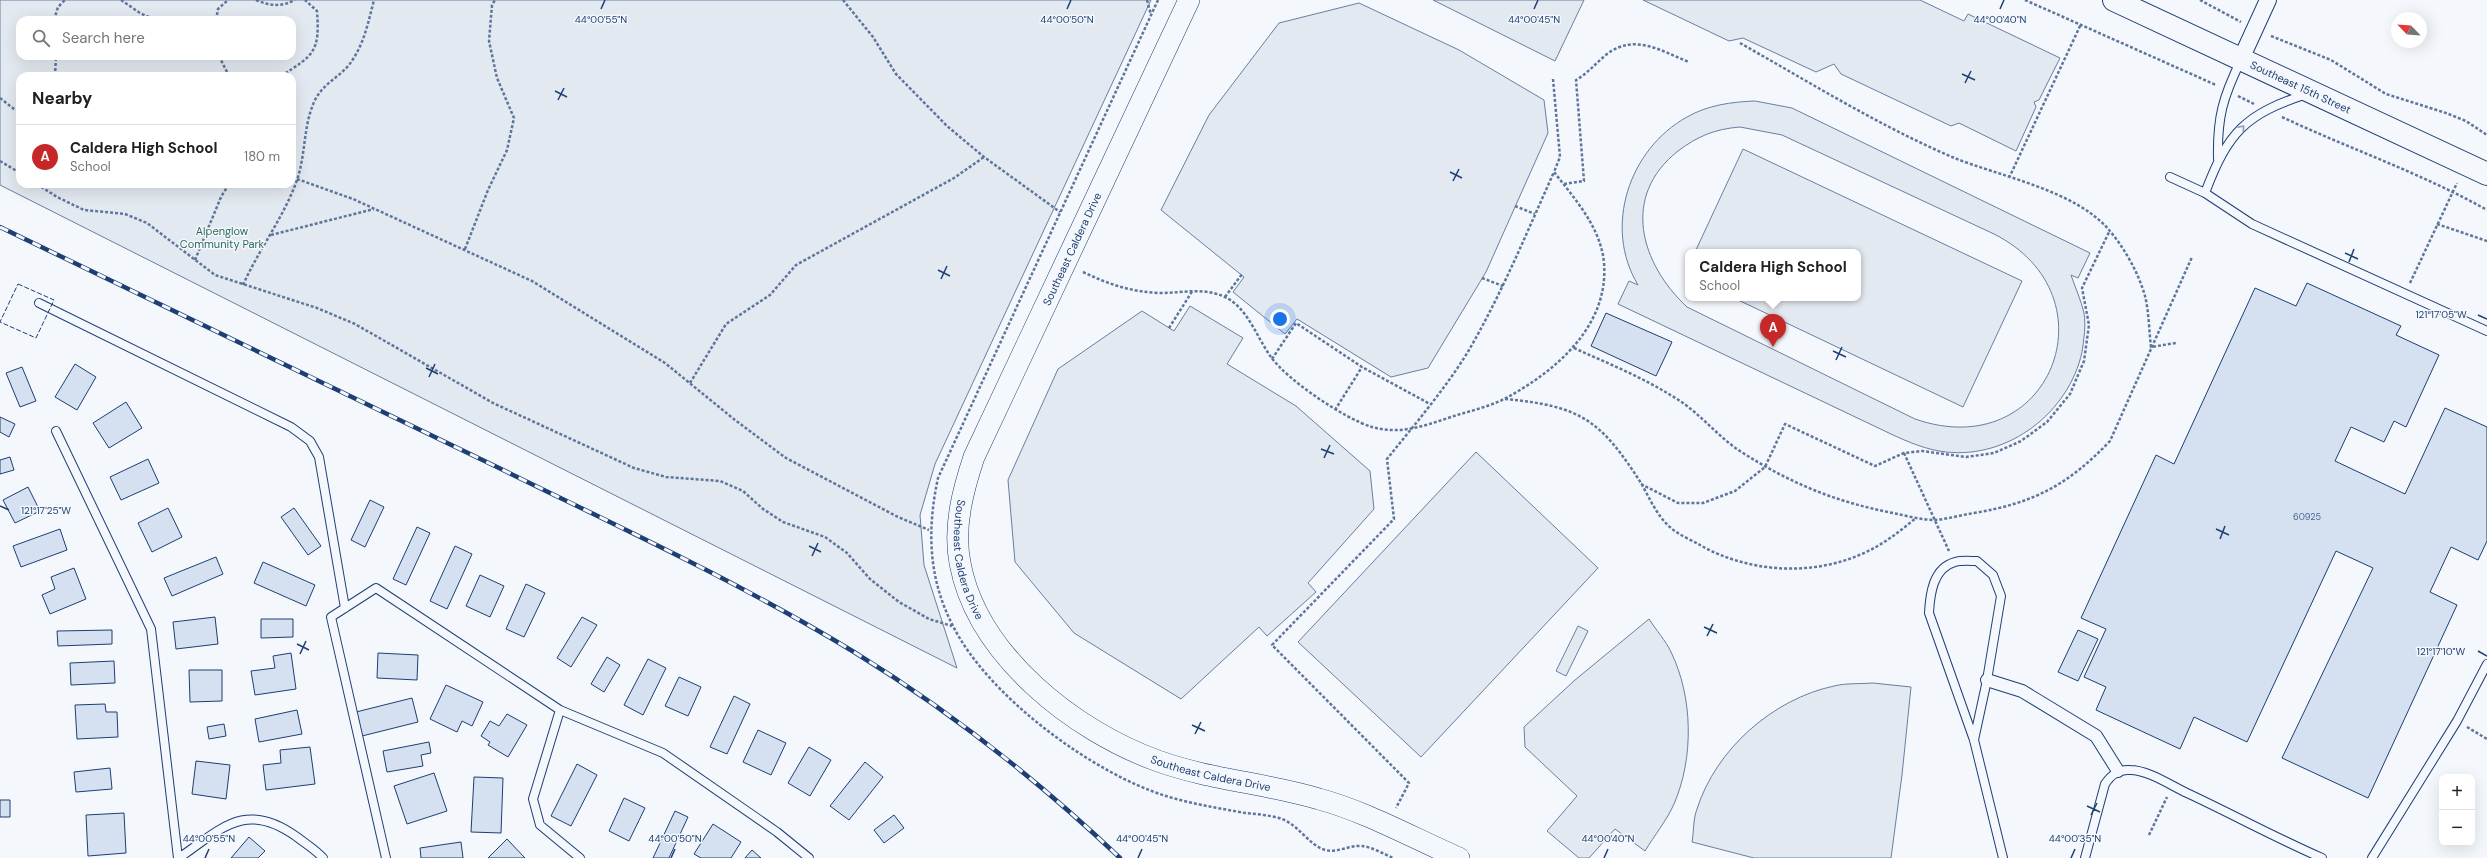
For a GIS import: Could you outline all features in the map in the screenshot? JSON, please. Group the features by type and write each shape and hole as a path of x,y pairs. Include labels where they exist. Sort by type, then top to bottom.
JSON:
{"main road":[{"name":"Southeast 15th Street","path":"2114,0 2487,174"}],"street":[{"name":"Southeast Caldera Drive","path":"1189,0 974,457 962,493 959,528 959,561 966,589 986,626 1001,649 1024,674 1052,701 1080,722 1109,739 1133,752 1191,772 1321,799 1387,826 1458,858"},
{"path":"2241,59 2268,0"},
{"path":"1987,680 2022,691 2096,736 2118,772"}],"lane":[{"path":"2218,159 2217,128 2226,90 2241,59"},
{"path":"2205,193 2218,159 2244,124 2265,109 2314,92"},
{"path":"2170,177 2205,193 2252,224 2487,330"},
{"path":"39,303 291,427 310,441 319,457 345,608"},
{"path":"56,431 151,629 178,858 223,827 246,818 261,819 286,829 323,858"},
{"path":"1974,740 1987,680 2001,596 1993,575 1977,561 1954,562 1939,573 1930,592 1929,612 1974,740 2003,858"},
{"path":"386,858 331,617 376,588 560,710 664,753 777,832 809,858"},
{"path":"2372,858 2456,721 2487,664"},
{"path":"560,710 533,799 540,825 580,858"},
{"path":"2085,858 2105,784 2111,776 2118,772 2139,771 2322,858"}],"path":[{"path":"55,16 58,7 64,0"},
{"path":"121,0 146,16"},
{"path":"217,16 218,9 228,0"},
{"path":"256,0 270,6 286,5 295,0"},
{"path":"287,72 312,55 319,36 316,12 305,0"},
{"path":"374,0 367,29 360,49 348,66 325,86 316,98 310,113 297,179 374,209 465,249 532,281 585,312 665,363 786,458 898,517 929,530"},
{"path":"465,249 488,190 507,150 514,118 497,78 489,41 492,5 495,0"},
{"path":"843,0 873,37 896,74 947,126 984,157 1060,212"},
{"path":"1147,0 1151,15"},
{"path":"1158,0 938,478 929,530 936,579 953,626 988,674 1028,715 1083,755 1134,784 1165,796 1198,805 1278,818 1296,825 1310,840 1327,850 1363,846 1393,858"},
{"path":"2200,0 2255,29 2331,60 2386,94 2446,113 2466,122 2487,135"},
{"path":"2009,178 2082,24"},
{"path":"1740,42 1864,114 1952,157 2070,200 2088,210 2110,230 2137,275 2145,296 2151,347"},
{"path":"1564,184 1584,181 1576,80 1584,76 1608,54 1631,43 1644,44 1689,62"},
{"path":"54,72 56,60"},
{"path":"221,60 227,72"},
{"path":"1387,826 1409,782 1272,645 1394,519 1387,459 1430,404 1468,351 1503,286 1560,157 1553,79"},
{"path":"0,98 16,110"},
{"path":"690,383 726,324 770,295 796,265 954,178 984,157"},
{"path":"0,161 16,171"},
{"path":"2405,292 2466,164"},
{"path":"1078,270 1110,285 1134,291 1161,293 1193,290 1206,291 1225,297 1244,312 1272,359 1317,399 1335,410 1370,426 1387,430 1410,430 1505,399 1536,379 1574,348 1584,336 1600,302 1604,263 1600,245 1589,219 1554,172"},
{"path":"44,188 56,197 84,210 125,214 147,223 215,276 317,308 355,324 492,403 634,468 666,477 720,481 743,491 763,509 783,522 825,537 847,553 870,579 899,602 929,619 953,626"},
{"path":"195,260 221,197 227,188"},
{"path":"243,285 251,266 270,235 293,188"},
{"path":"1515,206 1535,214"},
{"path":"270,235 374,209"},
{"path":"2437,224 2487,241"},
{"path":"1641,484 1678,503 1703,503 1735,491 1766,467 1785,424 1875,466 1904,453 1922,450 1966,457 1994,453 2022,441 2047,422 2070,394 2084,361 2089,324 2082,288 2110,230"},
{"path":"1574,348 1672,396 1696,412 1717,434 1766,467 1829,497 1916,518 1935,520 2001,509 2056,487 2078,471 2110,441 2192,257"},
{"path":"1225,297 1242,274"},
{"path":"1482,278 1503,286"},
{"path":"1169,328 1193,290"},
{"path":"1272,359 1296,323 1362,367 1430,404"},
{"path":"2151,347 2176,343"},
{"path":"1335,410 1362,367"},
{"path":"1505,399 1544,402 1582,416 1605,435 1641,484 1652,505 1672,529 1718,555 1757,566 1814,568 1842,562 1889,539 1916,518"},
{"path":"1904,453 1954,562"},
{"path":"2456,721 2487,739"},
{"path":"2149,835 2173,786"}],"green space":[{"name":"Alpenglow Community Park","path":"0,0 1151,0 935,464 920,515 924,565 957,668 0,185"},
{"path":"1433,0 1584,0 1555,61"},
{"path":"1643,0 1920,0 1964,21 1968,14 2060,58 2039,100 2034,102 2036,107 2016,151 1959,123 1951,126 1841,74 1834,64 1816,72 1743,38 1729,41"},
{"path":"1359,3 1459,50 1544,100 1548,133 1486,272 1428,368 1391,377 1297,319 1285,334 1233,292 1244,277 1161,210 1209,115 1279,23"},
{"path":"1746,101 1755,101 1792,108 2090,253 2078,278 2071,275 2080,298 2085,318 2082,352 2075,374 2064,394 2050,412 2033,427 2013,439 1992,448 1969,452 1946,452 1925,448 1891,434 1618,304 1629,281 1638,285 1628,262 1623,239 1623,215 1628,191 1637,169 1650,149 1667,131 1687,117 1711,107"},
{"path":"1743,149 2022,281 1963,407 1740,301 1861,301 1861,249 1696,249"},
{"path":"1190,306 1243,338 1227,364 1296,406 1370,471 1374,509 1308,583 1316,592 1267,636 1259,627 1181,699 1074,633 1015,562 1008,480 1058,369 1142,311 1174,331"},
{"path":"1476,452 1598,568 1421,757 1298,642"},
{"path":"1649,619 1671,652 1684,688 1687,708 1688,748 1681,786 1671,810 1645,851 1615,829 1589,858 1579,858 1547,831 1577,796 1525,747 1524,727 1575,680"},
{"path":"1578,626 1588,631 1566,676 1556,671"},
{"path":"1873,683 1911,687 1902,775 1891,858 1754,858 1692,842 1696,813 1706,787 1718,766 1733,747 1750,730 1769,715 1790,702 1811,693 1839,685"}],"building":[{"path":"2307,283 2401,326 2396,335 2439,355 2406,427 2394,421 2384,442 2351,427 2335,461 2405,494 2445,408 2487,427 2487,541 2478,560 2451,547 2430,592 2457,605 2368,798 2282,758 2373,568 2336,551 2247,742 2194,717 2180,749 2096,710 2106,687 2084,677 2106,629 2081,618 2156,455 2174,464 2255,288 2296,306"},
{"path":"1606,313 1672,342 1656,376 1591,346"},
{"path":"75,364 96,377 77,410 55,397"},
{"path":"22,367 36,401 20,407 6,373"},
{"path":"126,402 142,428 109,448 93,423"},
{"path":"0,417 15,424 9,437 0,432"},
{"path":"10,457 14,470 0,474 0,460"},
{"path":"148,459 159,483 121,500 110,477"},
{"path":"28,487 40,511 15,523 3,500"},
{"path":"370,500 384,507 365,547 351,540"},
{"path":"168,508 182,537 152,552 138,523"},
{"path":"294,508 321,546 308,555 281,517"},
{"path":"417,527 430,533 406,585 393,579"},
{"path":"60,529 67,550 21,567 13,546"},
{"path":"455,546 472,554 447,609 430,601"},
{"path":"216,557 223,574 172,596 164,578"},
{"path":"263,562 315,585 306,606 254,583"},
{"path":"74,568 86,599 50,614 42,595 55,589 51,577"},
{"path":"480,575 504,586 490,617 466,606"},
{"path":"526,584 545,593 524,637 506,629"},
{"path":"215,617 218,644 176,649 173,622"},
{"path":"582,617 597,625 571,667 557,658"},
{"path":"261,619 293,619 293,637 261,638"},
{"path":"112,630 112,644 58,646 57,631"},
{"path":"2078,630 2098,639 2078,681 2058,672"},
{"path":"291,653 296,689 255,695 251,671 275,668 273,656"},
{"path":"378,653 418,655 417,680 377,678"},
{"path":"607,657 620,665 604,692 591,684"},
{"path":"648,659 666,668 643,715 624,705"},
{"path":"114,661 115,683 71,685 70,663"},
{"path":"189,670 222,670 222,701 190,702"},
{"path":"679,677 701,687 688,716 665,706"},
{"path":"446,685 483,702 472,726 462,721 457,732 430,719"},
{"path":"734,696 750,704 727,754 710,747"},
{"path":"412,698 418,722 362,736 356,712"},
{"path":"105,704 106,712 117,712 118,737 77,739 75,705"},
{"path":"297,710 302,734 259,742 255,719"},
{"path":"507,714 527,725 508,757 488,745 490,742 481,736 490,721 499,726"},
{"path":"224,724 226,736 209,739 207,727"},
{"path":"758,730 786,743 771,775 743,762"},
{"path":"429,742 431,753 421,755 423,766 387,772 383,751"},
{"path":"310,747 315,784 266,790 263,765 281,763 280,750"},
{"path":"809,747 831,760 810,796 788,783"},
{"path":"196,761 230,765 226,799 192,794"},
{"path":"865,762 883,777 849,820 830,806"},
{"path":"577,764 597,775 571,826 551,816"},
{"path":"110,768 112,789 76,792 74,772"},
{"path":"434,773 447,811 407,824 394,786"},
{"path":"474,777 503,778 501,833 471,832"},
{"path":"624,798 645,808 629,841 609,831"},
{"path":"0,800 10,800 10,817 0,817"},
{"path":"675,811 688,817 669,858 653,858"},
{"path":"124,813 126,853 88,856 86,815"},
{"path":"894,815 904,828 884,843 874,830"},
{"path":"713,824 741,842 731,858 701,858 694,854"},
{"path":"249,837 265,851 258,858 231,858"},
{"path":"507,839 525,858 488,858"},
{"path":"461,842 463,858 421,858 420,848"},
{"path":"752,850 761,858 745,858"}],"railway":[{"path":"0,227 632,533 722,578 811,626 925,698 993,748 1058,802 1120,858"}],"fence":[{"path":"18,284 54,300 36,338 0,322 18,284"}],"place":[{"name":"Caldera High School","path":"1773,347"}]}
